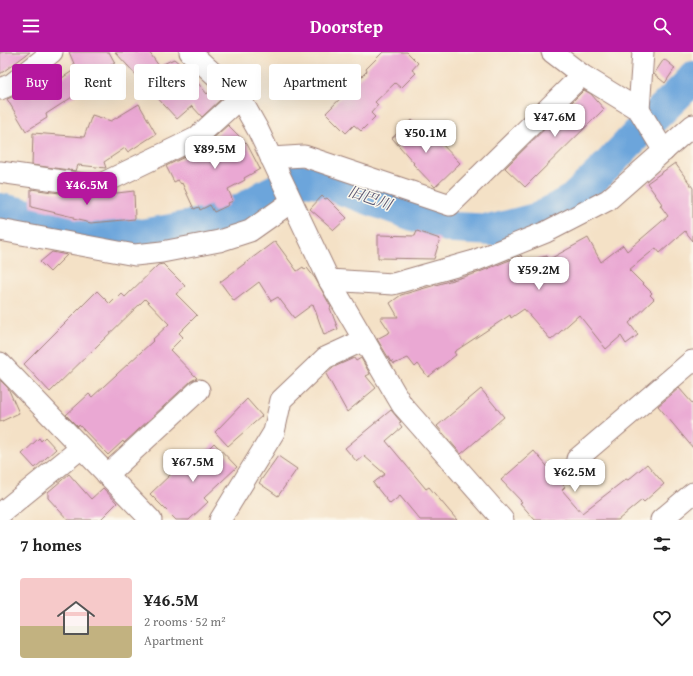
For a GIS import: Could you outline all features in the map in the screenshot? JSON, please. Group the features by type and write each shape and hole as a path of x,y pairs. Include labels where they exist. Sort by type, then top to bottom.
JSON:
{"street":[{"path":"0,89 12,84 52,52"},
{"path":"190,52 207,68"},
{"path":"552,52 582,75 639,110 652,129 664,151"},
{"path":"639,110 644,52"},
{"path":"274,165 304,156 450,205 582,75"},
{"path":"0,172 97,186 196,138 238,100"},
{"path":"241,100 258,130 329,280 402,405 503,520"},
{"path":"329,280 393,284 474,261 546,232 608,200 693,125"},
{"path":"0,230 135,255 162,252 218,241 250,231 289,197"},
{"path":"220,520 274,432 281,400 325,358 364,340"},
{"path":"577,459 692,361 693,363"},
{"path":"0,363 150,520"},
{"path":"107,475 199,390"},
{"path":"0,514 81,448"},
{"path":"661,520 693,493"}],"building":[{"path":"0,52 30,52 12,64 0,74"},
{"path":"69,52 109,52 115,63 113,64 74,64"},
{"path":"115,52 149,52 158,64 134,64 134,73"},
{"path":"383,52 407,52 418,63 412,70 416,73 401,88 395,83 375,102 378,105 371,113 375,117 361,131 354,125 346,133 326,113 339,100 361,100 361,77 367,71 366,69"},
{"path":"174,59 180,64 163,64"},
{"path":"664,59 675,68 665,83 654,74"},
{"path":"70,73 70,98 46,114 47,118 26,131 7,99 12,97 12,100 62,100 62,78"},
{"path":"199,84 207,94 207,100 220,100 202,117 192,106 177,119 159,100 199,100"},
{"path":"584,90 591,94 604,109 525,187 505,168"},
{"path":"139,104 156,134 128,152 125,148 104,162 106,168 78,165 76,171 32,165 33,133 84,137 92,115 111,121"},
{"path":"412,120 434,144 438,140 460,163 435,187 413,164 414,163 392,138"},
{"path":"228,125 247,144 260,169 244,178 245,180 228,189 233,201 228,203 229,205 214,212 210,205 200,210 199,207 194,209 182,183 181,184 178,180 174,182 166,166 201,149"},
{"path":"675,163 693,188 693,241 685,231 660,253 656,248 629,270 652,293 650,295 654,299 629,323 638,335 626,344 621,336 606,349 579,315 551,340 524,309 511,318 510,315 454,352 456,355 428,377 418,364 415,367 408,358 394,364 392,361 391,362 377,339 390,332 380,317 398,317 390,303 401,295 477,273 521,255 524,262 547,256 548,260 588,238 601,262 623,245 627,251 668,216 660,205 662,204 647,183"},
{"path":"31,189 108,199 107,194 134,191 135,219 91,223 31,207"},
{"path":"322,196 325,199 327,198 347,218 334,230 310,209"},
{"path":"417,231 440,239 434,259 378,258 378,235 415,236"},
{"path":"275,241 297,271 303,267 305,270 307,268 315,278 331,307 330,308 338,329 324,335 313,304 294,318 278,297 271,301 259,282 234,301 220,282"},
{"path":"52,252 67,255 50,272 40,262"},
{"path":"163,264 185,286 176,294 197,315 179,333 183,337 170,350 197,378 191,381 124,443 123,441 108,455 79,425 78,427 66,415 89,394 92,397 153,341 152,340 169,324 145,299 50,392 24,364 97,291 110,304 121,293 125,297 158,265"},
{"path":"354,358 356,361 361,358 370,374 366,376 376,388 347,412 326,374 334,367"},
{"path":"0,380 8,388 19,413 0,422"},
{"path":"679,388 693,404 693,448 658,406"},
{"path":"481,389 504,417 461,454 437,426"},
{"path":"247,399 262,416 228,446 215,432"},
{"path":"391,410 401,422 399,423 402,427 386,441 426,489 429,487 457,520 420,520 400,496 390,504 373,483 385,474 364,456 357,462 345,448"},
{"path":"45,437 56,449 35,468 22,454 39,438 41,441"},
{"path":"214,443 237,467 204,498 208,502 189,520 176,520 150,494 193,453 199,458"},
{"path":"534,451 565,487 562,490 582,513 626,479 628,480 647,464 664,484 644,502 642,500 618,520 535,520 520,503 522,502 501,480"},
{"path":"278,456 297,469 278,496 259,483"},
{"path":"69,474 91,499 103,488 117,503 100,520 68,520 48,498 48,492"}],"waterway":[{"name":"旧巴川","path":"0,209 81,226 141,235 210,222 242,209 297,179 325,183 413,215 454,228 493,230 539,218 573,199 687,85 693,77"}]}
